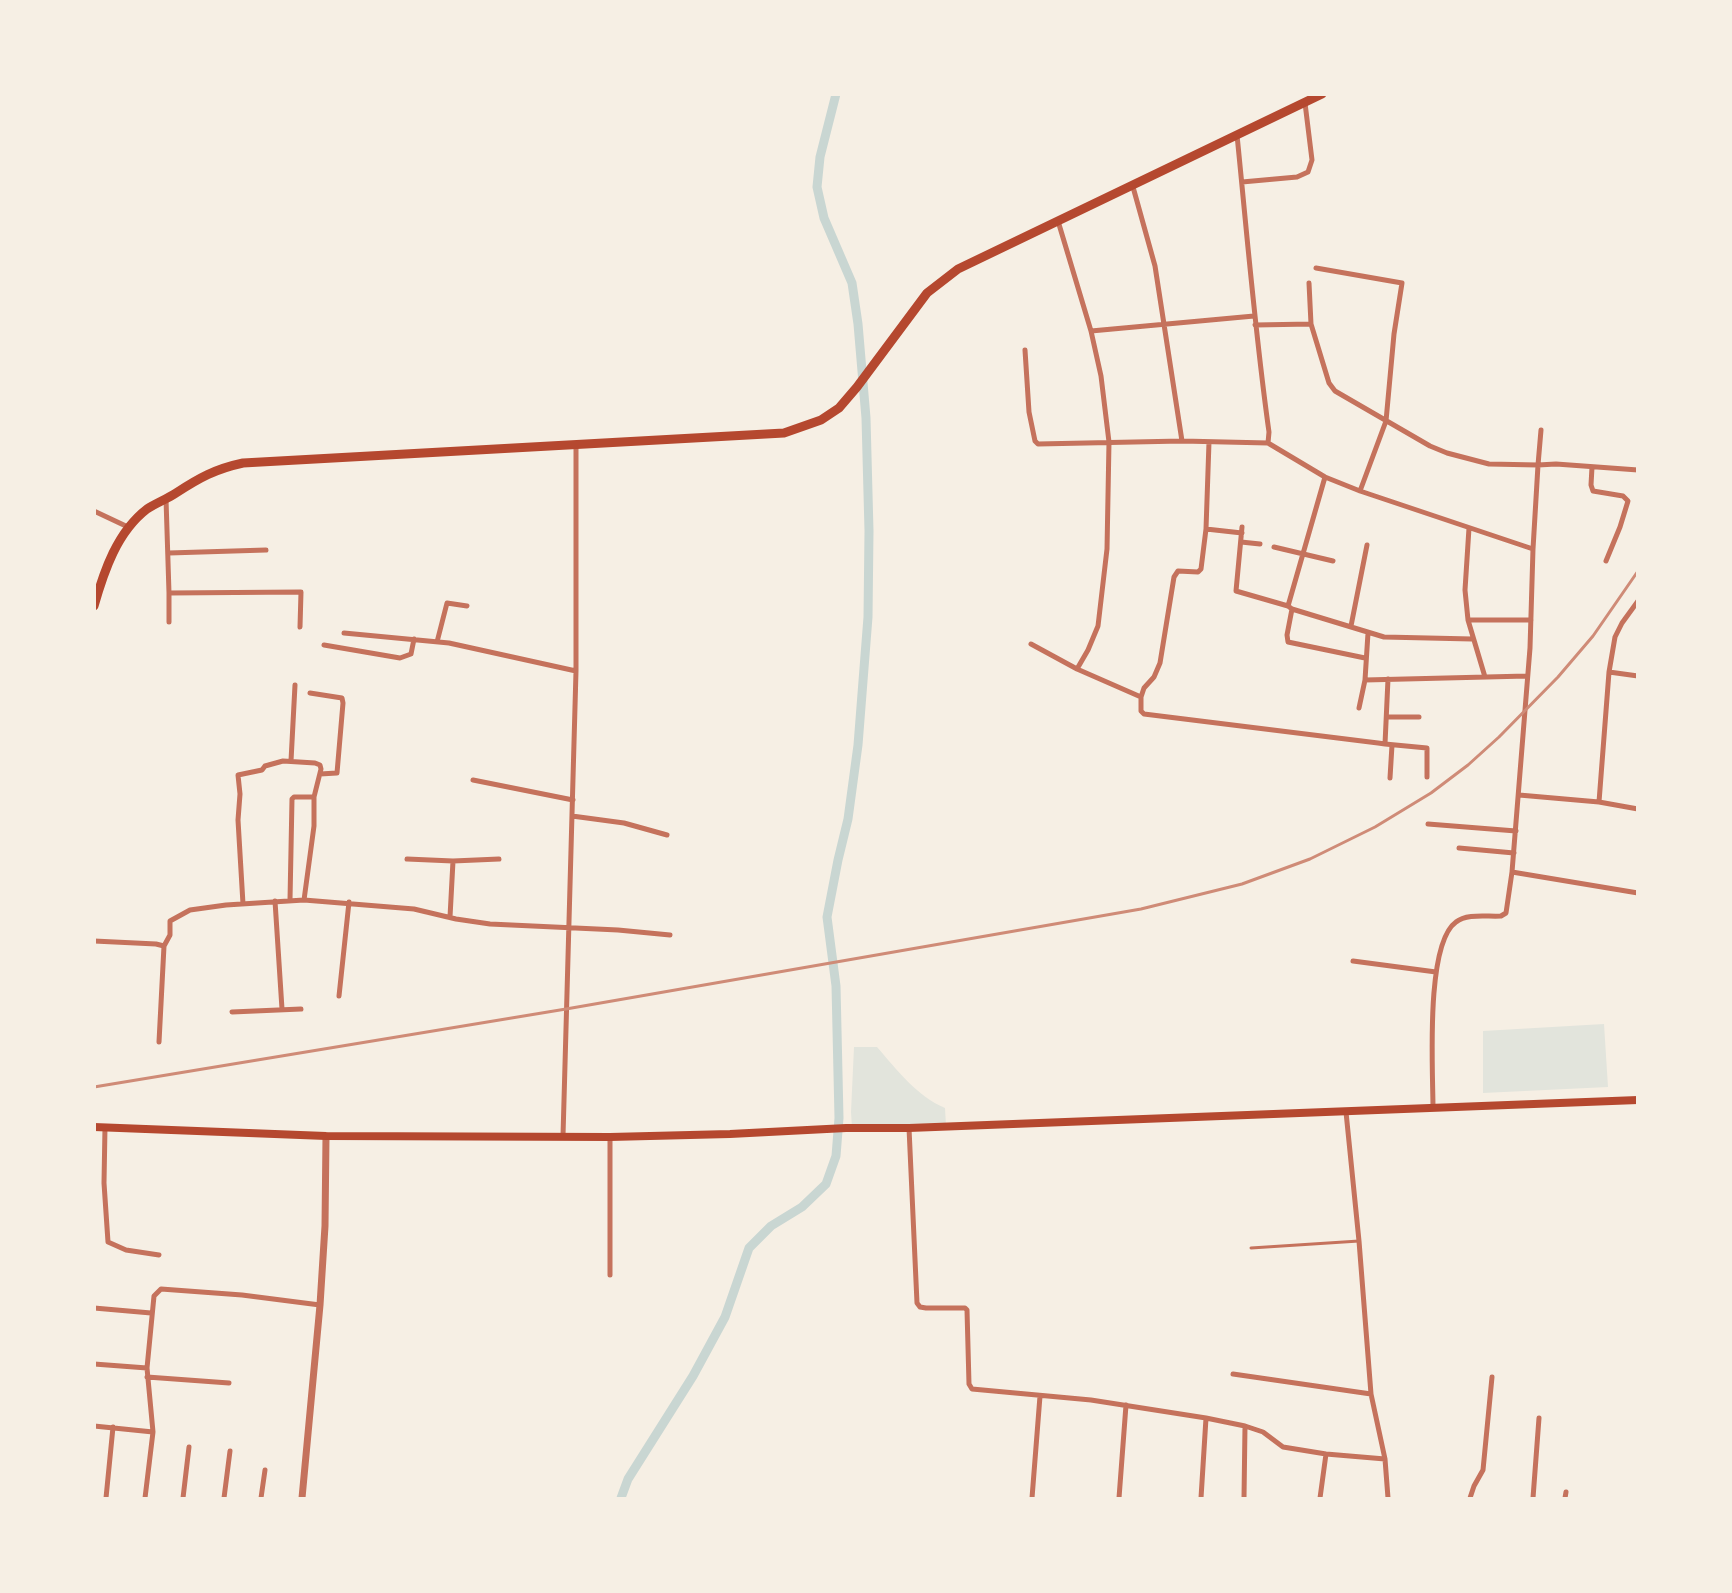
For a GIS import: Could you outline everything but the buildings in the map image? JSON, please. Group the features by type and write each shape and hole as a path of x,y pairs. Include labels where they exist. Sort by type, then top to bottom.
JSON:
{"highway":[{"path":"94,606 107,566 128,527 147,509 208,473 243,463 784,433 821,420 839,408 857,387 921,301 934,287 958,269 1133,187 1322,94"}],"main road":[{"path":"94,1126 326,1136 610,1137 1638,1100"}],"street":[{"path":"1242,182 1297,177 1308,172 1312,160 1305,103"},
{"path":"1237,135 1254,316 1269,432 1268,444"},
{"path":"1133,187 1155,266 1182,441"},
{"path":"1058,221 1091,331 1101,376 1110,442 1107,549 1098,626 1077,669"},
{"path":"1316,268 1402,283 1394,334 1386,421 1360,491"},
{"path":"1309,283 1311,324 1332,388 1342,397 1430,446 1462,458 1489,464 1638,470"},
{"path":"1091,331 1254,316"},
{"path":"1255,325 1311,324"},
{"path":"1025,350 1029,412 1035,441 1038,444 1182,441 1268,444 1325,477 1360,491 1533,549"},
{"path":"1433,1108 1432,1009 1436,972 1446,937 1455,922 1466,918 1502,916 1506,913 1516,831 1532,620 1533,549 1541,430"},
{"path":"1209,442 1206,529 1200,571 1178,571 1174,577 1160,663 1154,677 1144,688 1141,697 1141,711 1144,714 1427,748 1427,777"},
{"path":"563,1136 576,671 576,445"},
{"path":"1592,467 1593,491 1623,496 1628,501 1623,521 1606,561"},
{"path":"1325,477 1302,552 1290,608 1288,642 1365,658"},
{"path":"166,499 169,622"},
{"path":"94,511 128,527"},
{"path":"1469,528 1465,590 1468,620 1485,678"},
{"path":"1206,529 1242,530 1236,591 1384,637 1472,639"},
{"path":"1241,542 1260,544"},
{"path":"1351,626 1367,545"},
{"path":"1274,547 1333,561"},
{"path":"169,553 267,550"},
{"path":"170,593 301,592 300,627"},
{"path":"1599,802 1609,672 1615,637 1638,601"},
{"path":"437,642 447,603 467,606"},
{"path":"1468,620 1532,620"},
{"path":"344,633 437,642 576,671"},
{"path":"1359,708 1365,680 1368,633"},
{"path":"324,645 400,658 411,654 414,639"},
{"path":"1030,644 1077,669 1141,697"},
{"path":"1609,672 1638,676"},
{"path":"1365,680 1527,676"},
{"path":"1385,744 1388,680"},
{"path":"291,761 295,685"},
{"path":"310,693 337,696 342,698 343,703 337,773 320,774"},
{"path":"1387,717 1419,717"},
{"path":"1389,778 1392,745"},
{"path":"243,904 238,776 262,770 265,766 291,761 320,765 314,797 312,845 304,900"},
{"path":"473,780 573,800"},
{"path":"1519,795 1599,802 1632,806 1638,809"},
{"path":"290,900 292,799 294,797 314,797"},
{"path":"572,816 624,823 667,835"},
{"path":"1428,824 1516,831"},
{"path":"1459,848 1514,853"},
{"path":"407,859 453,861 499,859"},
{"path":"450,917 453,861"},
{"path":"1512,872 1638,893"},
{"path":"159,1042 164,946 170,935 170,921 190,910 290,900 349,902 414,909 490,924 618,930 670,935"},
{"path":"275,901 282,1010"},
{"path":"339,996 349,902"},
{"path":"94,941 164,946"},
{"path":"1353,961 1436,972"},
{"path":"232,1012 301,1009"},
{"path":"1346,1112 1371,1394 1385,1459 1388,1498"},
{"path":"105,1127 104,1183 108,1242 126,1250 159,1255"},
{"path":"909,1128 917,1303 926,1308 965,1308 967,1310 970,1388 1126,1405 1206,1418 1263,1432 1283,1447 1326,1454 1385,1459"},
{"path":"302,1498 320,1305 325,1226 326,1136"},
{"path":"610,1137 610,1275"},
{"path":"145,1498 153,1432 147,1368 151,1314 156,1292 167,1289 242,1295 320,1305"},
{"path":"94,1308 151,1314"},
{"path":"94,1364 147,1368"},
{"path":"1233,1374 1371,1394"},
{"path":"147,1377 229,1383"},
{"path":"1470,1498 1483,1470 1492,1377"},
{"path":"1032,1498 1040,1396"},
{"path":"1119,1498 1126,1405"},
{"path":"1201,1498 1206,1418"},
{"path":"1533,1498 1539,1418"},
{"path":"94,1426 153,1432"},
{"path":"1244,1498 1245,1426"},
{"path":"106,1498 113,1427"},
{"path":"183,1498 189,1447"},
{"path":"224,1498 230,1451"},
{"path":"1320,1498 1326,1454"},
{"path":"261,1498 265,1470"}],"lane":[{"path":"1251,1248 1359,1241"}],"shaded area":[{"path":"1604,1024 1608,1087 1483,1093 1483,1031"},
{"path":"854,1047 877,1047 916,1089 945,1108 946,1126 852,1128"}],"waterway":[{"path":"621,1498 628,1479 693,1376 725,1317 749,1248 771,1226 802,1207 826,1184 836,1156 839,1118 836,986 827,917 848,819 858,745 868,617 869,531 866,418 852,283 824,218 817,187 820,157 836,94"}],"railway":[{"path":"94,1087 566,1009 1141,909 1242,884 1310,859 1375,827 1431,793 1468,765 1558,677 1593,636 1638,571"}]}
